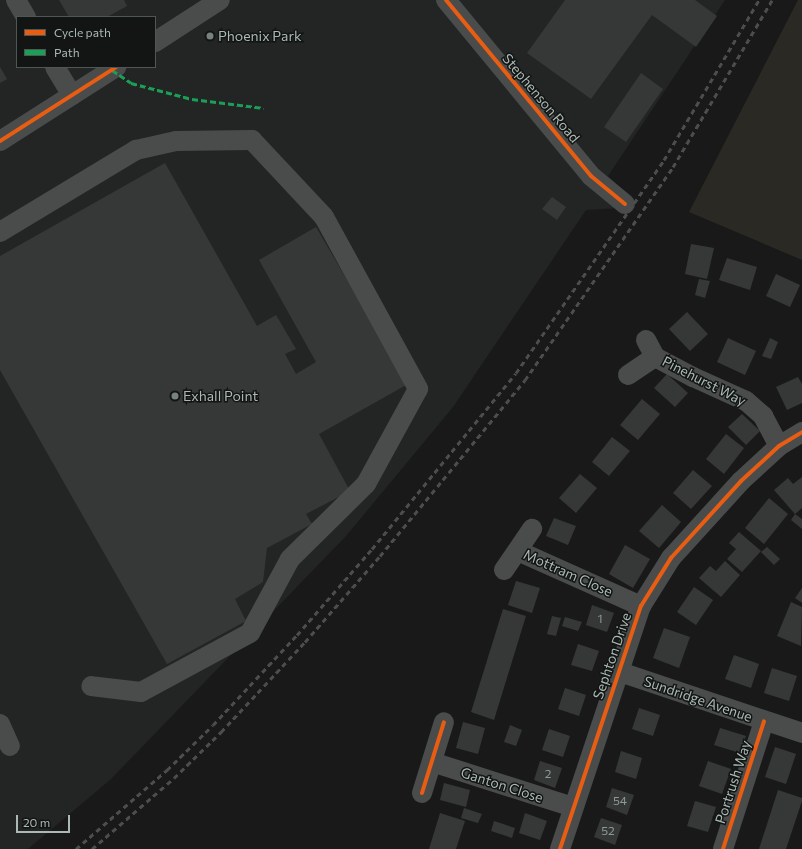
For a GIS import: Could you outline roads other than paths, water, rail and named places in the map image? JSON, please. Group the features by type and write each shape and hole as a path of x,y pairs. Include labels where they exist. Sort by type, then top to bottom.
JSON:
{"street":[{"path":"16,0 25,16"},
{"path":"156,41 220,0"},
{"name":"Stephenson Road","path":"446,0 591,176 625,204"},
{"path":"56,68 72,95"},
{"path":"0,141 114,68"},
{"path":"0,232 136,150 176,141 252,140 324,217 418,389 366,484 290,559 250,633 141,692 91,686"},
{"name":"Pinehurst Way","path":"628,375 651,348 693,378 746,401 763,416 780,446"},
{"name":"Sephton Drive","path":"560,849 618,671 641,606 671,558 741,481 780,446 802,432"},
{"name":"Mottram Close","path":"504,570 532,529"},
{"name":"Mottram Close","path":"518,550 641,606"},
{"name":"Sundridge Avenue","path":"618,671 802,733"},
{"name":"Portrush Way","path":"723,849 764,721"},
{"path":"422,793 444,722"},
{"path":"0,724 10,746"},
{"name":"Ganton Close","path":"432,762 573,807"}],"railway":[{"path":"76,849 167,770 213,725 297,635 372,549 516,373 664,160 759,0"},
{"path":"92,849 174,778 221,732 305,642 380,556 525,380 673,167 772,0"}],"place":[{"name":"Phoenix Park","path":"210,36"},
{"name":"Exhall Point","path":"175,396"}]}
